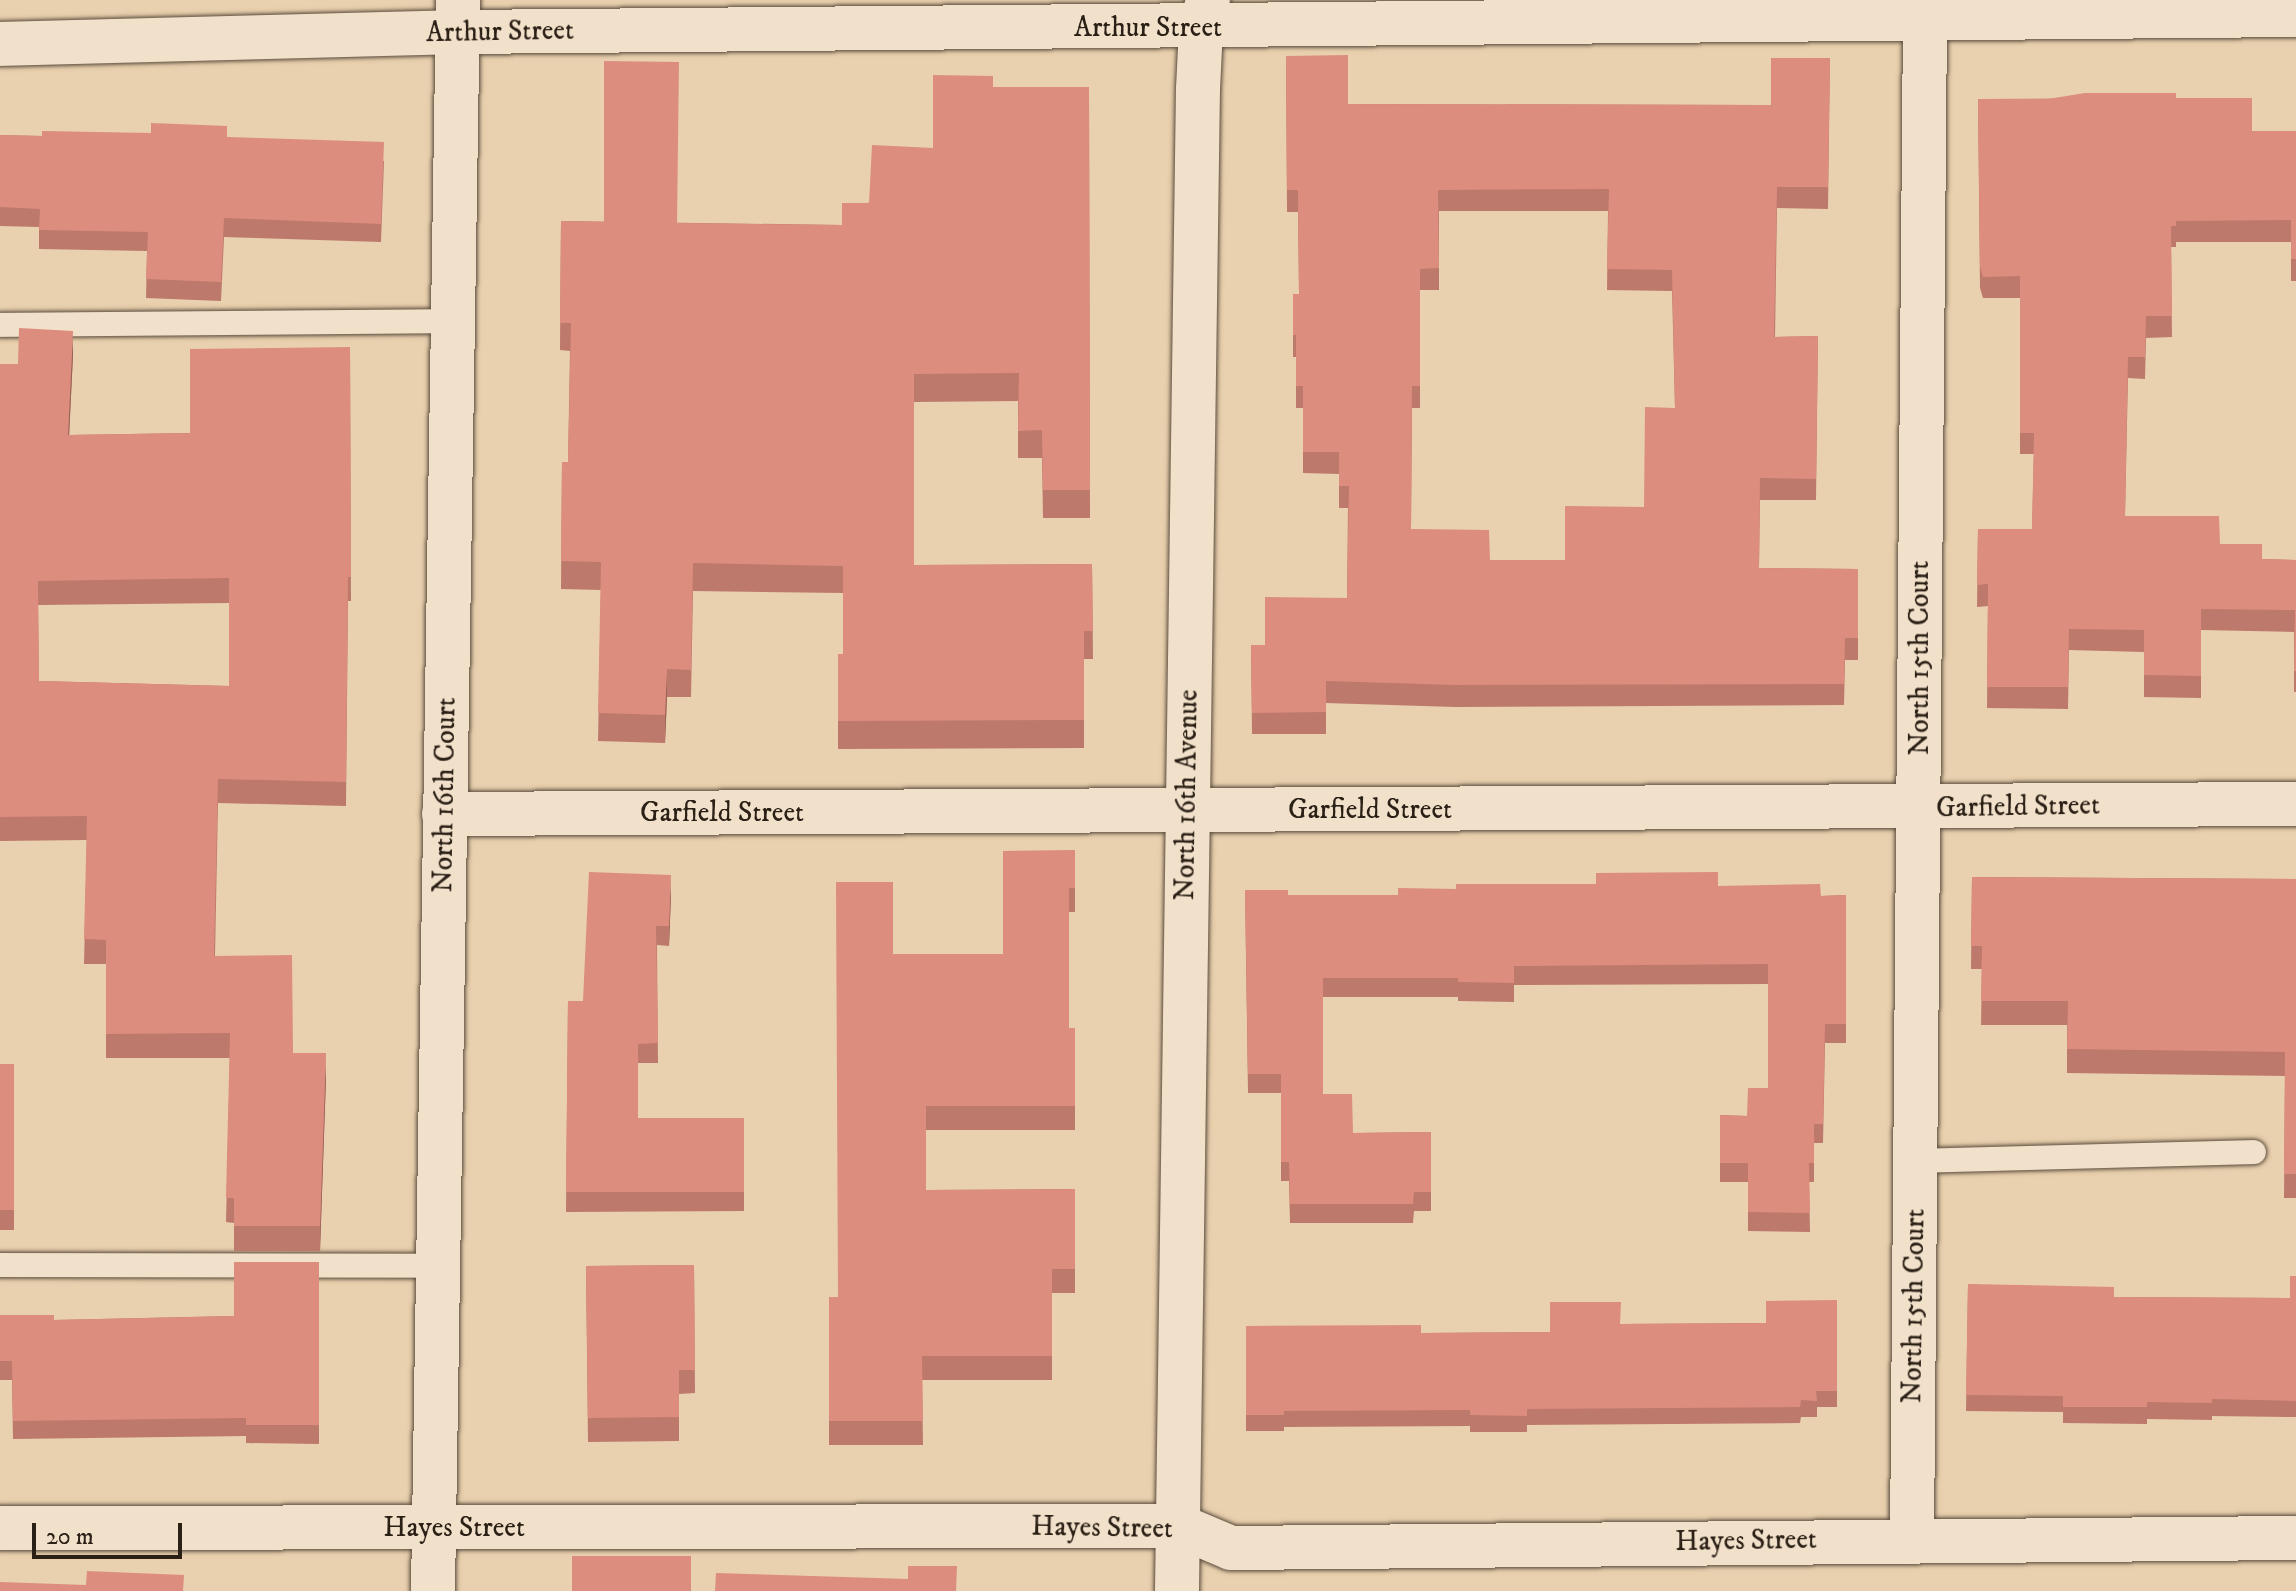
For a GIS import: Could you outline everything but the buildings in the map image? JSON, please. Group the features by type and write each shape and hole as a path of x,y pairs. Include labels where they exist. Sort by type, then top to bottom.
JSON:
{"street":[{"name":"North 16th Avenue","path":"1177,1591 1187,811 1205,14"},
{"name":"Arthur Street","path":"0,44 458,16 2296,15"},
{"name":"North 16th Court","path":"433,1591 444,814 456,321 458,16"},
{"name":"North 15th Court","path":"1912,1539 1925,17"},
{"name":"Garfield Street","path":"444,814 2296,804"},
{"name":"Hayes Street","path":"0,1528 1179,1526 1231,1548 1912,1539 2296,1538"}],"lane":[{"path":"0,325 456,321"},
{"path":"1916,1161 2254,1152"},
{"path":"0,1265 438,1266"}]}
